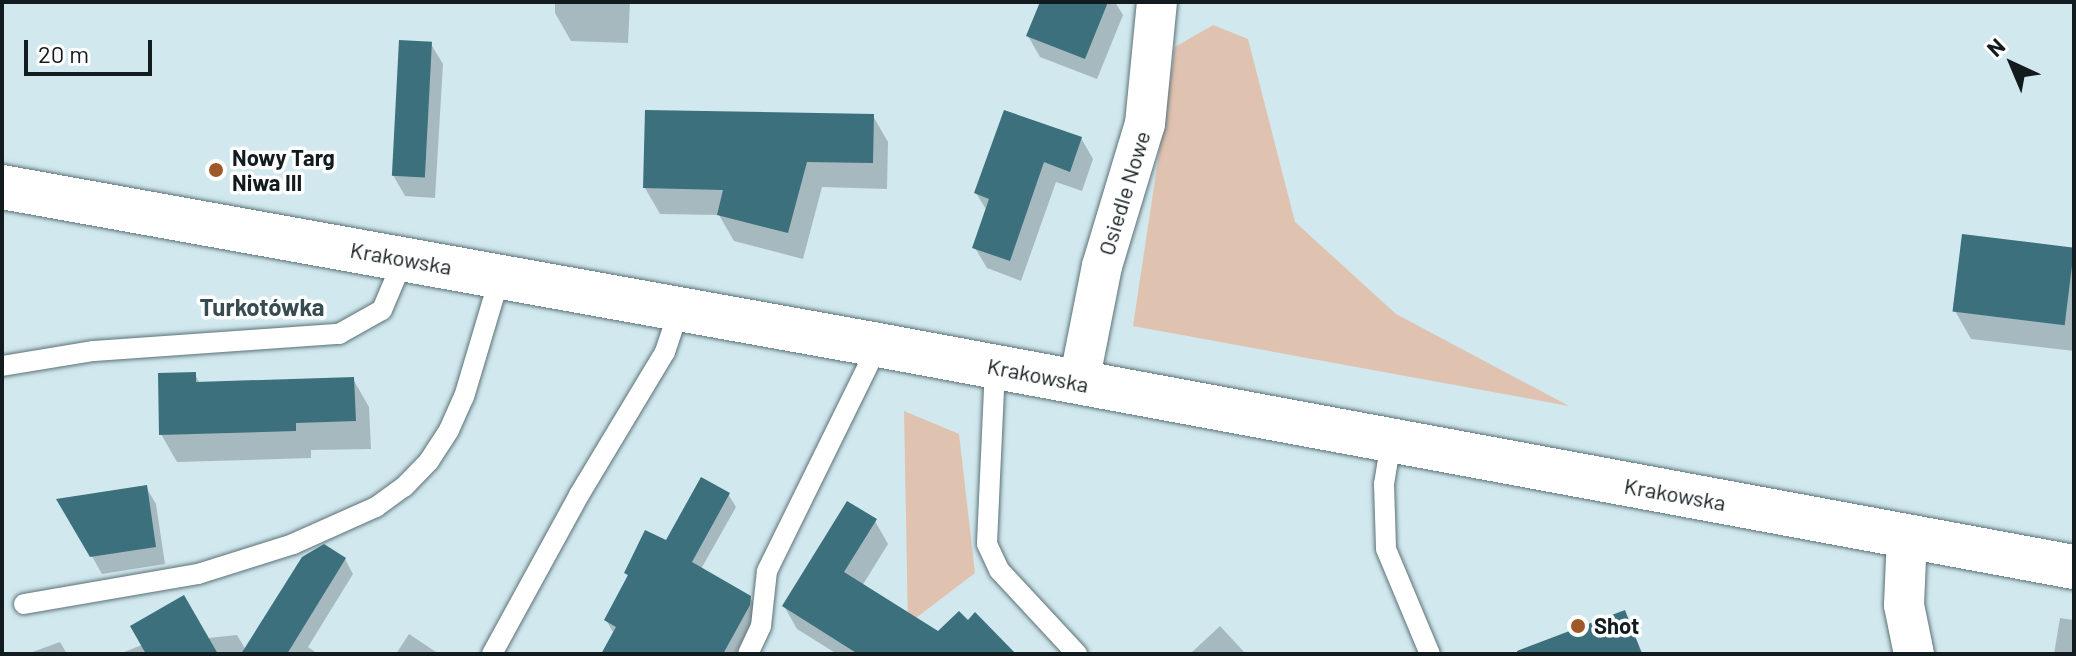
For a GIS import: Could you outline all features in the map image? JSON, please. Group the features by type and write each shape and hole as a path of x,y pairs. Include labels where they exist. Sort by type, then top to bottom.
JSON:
{"main road":[{"name":"Krakowska","path":"2,187 404,258 2074,567"}],"street":[{"name":"Osiedle Nowe","path":"1079,382 1102,266 1145,124 1157,2"},
{"path":"1907,536 1904,605 1914,654"}],"lane":[{"path":"2,366 94,351 339,334 382,310 404,258"},
{"path":"24,604 198,574 293,544 376,507 404,487 429,461 449,430 464,397 500,276"},
{"path":"492,654 579,495 665,352 679,310"},
{"path":"748,654 761,626 767,571 878,345"},
{"path":"995,367 987,544 999,570 1077,654"},
{"path":"1391,441 1384,484 1386,549 1430,654"}],"shaded area":[{"path":"1213,25 1248,39 1295,222 1396,314 1569,406 1133,326 1175,47"},
{"path":"904,411 959,434 975,573 908,624"}],"building":[{"path":"1040,2 1108,2 1085,59 1026,36"},
{"path":"399,40 432,42 425,178 392,176"},
{"path":"645,110 874,114 873,163 807,162 788,233 717,215 723,190 643,188"},
{"path":"1004,110 1082,137 1070,172 1044,162 1010,261 972,248 989,199 974,193"},
{"path":"1962,234 2074,248 2065,325 1952,311"},
{"path":"196,372 196,382 354,377 356,421 296,423 296,431 159,435 158,373"},
{"path":"701,477 730,493 692,562 751,596 750,605 723,654 601,654 616,627 604,620 628,575 624,573 645,530 666,540"},
{"path":"147,485 156,547 90,557 56,499"},
{"path":"847,501 877,519 844,572 938,631 959,611 968,620 975,612 1016,654 858,654 782,606"},
{"path":"324,544 346,558 287,654 241,654 302,557"},
{"path":"184,595 218,654 146,654 130,626"},
{"path":"1625,610 1642,654 1518,654 1517,651"}],"place":[{"name":"Nowy Targ Niwa III","path":"216,170"},
{"name":"Shot","path":"1578,626"}],"district":[{"name":"Turkotówka","path":"262,307"}]}
